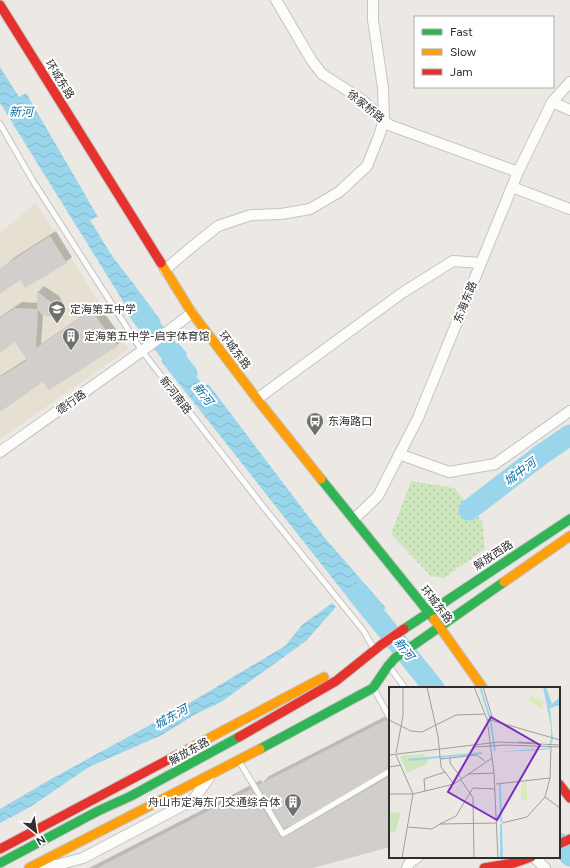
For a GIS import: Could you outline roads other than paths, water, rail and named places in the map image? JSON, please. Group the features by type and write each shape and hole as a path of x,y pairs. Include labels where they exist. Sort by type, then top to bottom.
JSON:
{"street":[{"name":"徐家桥路","path":"276,0 312,61 322,74 362,100 389,125 518,172"},
{"path":"165,270 218,226 251,215 281,214 310,209 339,192 367,166 384,120 383,88 373,20 373,0"},
{"name":"环城东路","path":"0,5 192,313 257,399 440,626 482,687"},
{"name":"东海东路","path":"354,519 378,496 418,418 518,172 552,102 570,82"},
{"path":"552,102 570,110"},
{"path":"512,187 570,209"},
{"path":"257,399 402,293 453,260 481,263"},
{"name":"德行路","path":"0,452 142,351 192,313"},
{"path":"399,454 449,472 495,464 570,411"},
{"name":"解放西路","path":"378,648 405,628 570,519"},
{"path":"32,866 208,765 239,760 373,688 395,658 570,536"},
{"path":"0,849 378,648"},
{"name":"解放东路","path":"0,863 98,811 208,765 336,681 378,648"},
{"path":"32,866 57,865 83,858 193,800 208,765"},
{"path":"560,785 570,798"},
{"path":"560,844 570,839"},
{"path":"408,868 410,862 416,858"},
{"path":"484,868 514,863 530,858"},
{"path":"534,858 545,868"}],"lane":[{"name":"新河南路","path":"0,124 33,181 142,351 265,509 378,648"},
{"path":"388,666 404,687"},
{"path":"373,688 389,716"},
{"path":"239,760 282,834 389,772"}],"water":[{"name":"新河","path":"0,67 19,97 26,93 98,217 90,220 112,256 161,321 144,335 0,103"},
{"name":"新河","path":"178,343 187,353 184,364 203,384 209,385 324,537 386,608 367,622 161,361"},
{"name":"城东河","path":"332,603 336,607 306,641 221,702 194,715 162,735 89,767 30,807 0,823 0,809 51,779 181,708 285,646 302,625"}],"waterway":[{"name":"新河","path":"135,305 141,315 187,374"},
{"name":"城中河","path":"469,510 542,454 570,435"},
{"name":"新河","path":"358,594 433,687"},
{"name":"新河","path":"560,844 570,856"}],"place":[{"name":"定海第五中学","path":"57,324"},
{"name":"定海第五中学-启宇体育馆","path":"71,351"},
{"name":"东海路口","path":"315,436"},
{"name":"舟山市定海东门交通综合体","path":"293,817"}]}
